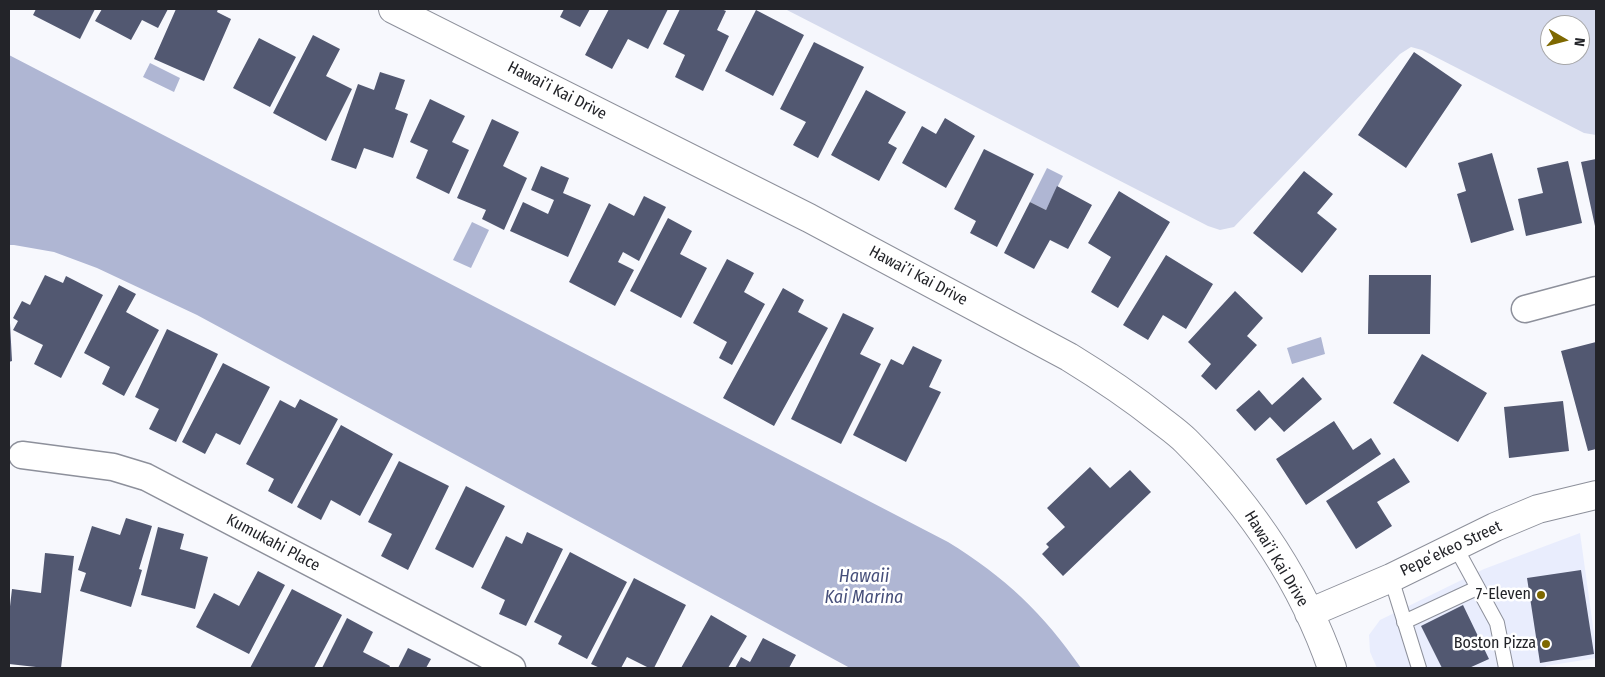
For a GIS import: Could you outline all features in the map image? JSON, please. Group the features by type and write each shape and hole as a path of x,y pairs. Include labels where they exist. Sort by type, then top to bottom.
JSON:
{"main road":[{"name":"Hawai’i Kai Drive","path":"393,9 809,218 1031,336 1097,374 1185,440 1245,507 1285,567 1309,613 1332,668"},
{"name":"Pepeʻekeo Street","path":"1309,613 1390,578 1495,527 1538,509 1596,495"}],"street":[{"path":"1525,309 1596,290"},
{"name":"Kumukahi Place","path":"22,455 113,467 146,477 512,668"}],"lane":[{"path":"1455,546 1497,623 1506,668"},
{"path":"1390,578 1419,668"},
{"path":"1404,622 1477,588"}],"shaded area":[{"path":"785,9 1596,9 1596,135 1584,133 1422,50 1411,47 1400,54 1234,227 1220,230 1208,226"},
{"path":"1580,533 1596,658 1546,666 1546,668 1377,668 1370,652 1369,635 1380,620 1484,569"}],"water":[{"name":"Hawaii Kai Marina","path":"9,55 948,542 969,555 1022,598 1052,630 1081,668 850,668 197,315 97,268 54,252 9,245"},
{"path":"150,63 180,78 174,92 143,77"},
{"path":"1047,168 1063,176 1046,210 1030,202"},
{"path":"472,222 489,230 471,268 453,260"},
{"path":"1321,337 1325,354 1292,364 1287,348"}],"building":[{"path":"36,9 95,9 80,39 33,15"},
{"path":"102,9 168,9 158,28 142,20 131,40 95,21"},
{"path":"176,9 218,9 217,12 231,19 204,81 154,59"},
{"path":"564,9 590,9 580,27 560,17"},
{"path":"609,9 668,9 648,49 628,39 612,69 585,55"},
{"path":"680,9 721,9 726,11 717,30 729,36 703,91 675,77 685,55 663,44"},
{"path":"756,10 804,35 773,96 725,71"},
{"path":"313,35 340,49 326,76 352,89 326,141 273,113"},
{"path":"259,38 296,57 270,107 233,88"},
{"path":"814,42 864,67 818,158 793,145 806,122 780,109"},
{"path":"1414,52 1462,85 1406,168 1358,135"},
{"path":"380,72 405,80 395,109 408,114 393,158 364,148 356,169 331,160 358,84 374,90"},
{"path":"866,90 906,112 888,143 897,148 879,181 831,155"},
{"path":"430,99 465,116 452,142 469,150 449,194 416,178 428,150 410,142"},
{"path":"945,118 975,136 946,188 902,163 922,126 936,134"},
{"path":"492,119 519,132 503,166 527,178 504,230 482,219 486,210 457,198"},
{"path":"984,149 1034,174 997,247 970,233 976,221 954,209"},
{"path":"1492,153 1514,230 1471,243 1457,194 1466,191 1458,163"},
{"path":"1596,159 1596,226 1595,226 1581,162"},
{"path":"1568,161 1582,223 1526,236 1518,199 1543,193 1537,168"},
{"path":"541,166 569,178 563,193 591,205 568,257 510,231 523,202 548,214 554,200 531,190"},
{"path":"1304,171 1333,194 1317,213 1337,229 1302,273 1253,233"},
{"path":"1057,186 1092,205 1068,249 1050,240 1034,269 1004,253 1030,202 1046,210"},
{"path":"1119,191 1170,222 1118,308 1091,292 1111,257 1088,243"},
{"path":"644,196 666,207 639,261 623,252 618,262 634,270 615,306 569,282 609,203 634,216"},
{"path":"668,218 692,231 680,254 707,268 681,318 630,291"},
{"path":"1166,255 1213,284 1186,329 1163,315 1148,340 1123,325"},
{"path":"727,259 754,273 744,292 765,304 732,365 719,358 727,342 693,323"},
{"path":"45,275 63,283 66,276 103,295 61,378 34,364 43,345 13,330 18,321 13,318 22,301 30,305"},
{"path":"1369,275 1431,275 1430,334 1368,334"},
{"path":"119,285 136,294 126,312 159,330 124,396 102,384 110,367 84,353"},
{"path":"783,288 804,300 798,312 828,328 774,426 723,398"},
{"path":"1235,291 1263,318 1247,336 1257,345 1216,390 1201,376 1211,364 1188,342"},
{"path":"843,313 874,328 860,354 881,364 841,444 791,419"},
{"path":"9,323 12,361 9,362"},
{"path":"167,329 218,354 176,442 149,429 159,409 135,397"},
{"path":"1596,342 1596,449 1588,451 1561,351"},
{"path":"913,346 942,360 929,387 941,392 906,462 853,435 891,359 903,365"},
{"path":"1422,354 1487,393 1458,442 1393,403"},
{"path":"223,363 270,387 240,445 216,433 205,454 182,442"},
{"path":"1303,377 1322,399 1284,432 1270,417 1255,431 1236,410 1259,390 1272,405"},
{"path":"300,399 338,419 292,504 268,491 274,479 246,464 280,400 295,408"},
{"path":"1563,401 1569,451 1509,458 1504,407"},
{"path":"1334,421 1353,450 1371,438 1381,454 1306,505 1276,459"},
{"path":"341,425 393,454 360,516 331,500 321,520 297,507"},
{"path":"1394,458 1410,482 1377,502 1392,526 1356,549 1326,501"},
{"path":"399,461 449,486 408,570 381,556 392,534 368,522"},
{"path":"1090,467 1110,488 1130,470 1151,492 1063,576 1042,554 1049,547 1046,544 1065,527 1047,508"},
{"path":"466,486 505,506 473,568 435,549"},
{"path":"126,518 152,526 139,569 142,570 131,607 80,591 86,573 78,570 92,526 120,535"},
{"path":"158,527 184,534 180,549 208,557 195,609 141,595"},
{"path":"527,532 563,549 526,626 499,614 505,600 481,588 506,536 522,544"},
{"path":"570,552 627,582 587,659 558,644 562,636 534,622"},
{"path":"45,553 74,556 61,668 9,664 9,615 12,589 41,593"},
{"path":"1581,570 1594,654 1540,663 1527,578"},
{"path":"258,571 285,585 249,654 196,627 214,593 239,606"},
{"path":"634,578 686,605 654,668 649,668 627,657 621,668 600,668 591,664"},
{"path":"292,589 342,615 314,668 250,668"},
{"path":"1463,605 1489,659 1469,668 1442,668 1421,626"},
{"path":"711,615 747,636 728,668 681,668"},
{"path":"347,618 373,632 363,652 390,666 389,668 322,668"},
{"path":"763,638 796,655 789,668 735,668 741,657 750,662"},
{"path":"408,648 431,659 426,668 398,668"}],"place":[{"name":"7-Eleven","path":"1541,595"},
{"name":"Boston Pizza","path":"1546,644"}]}
